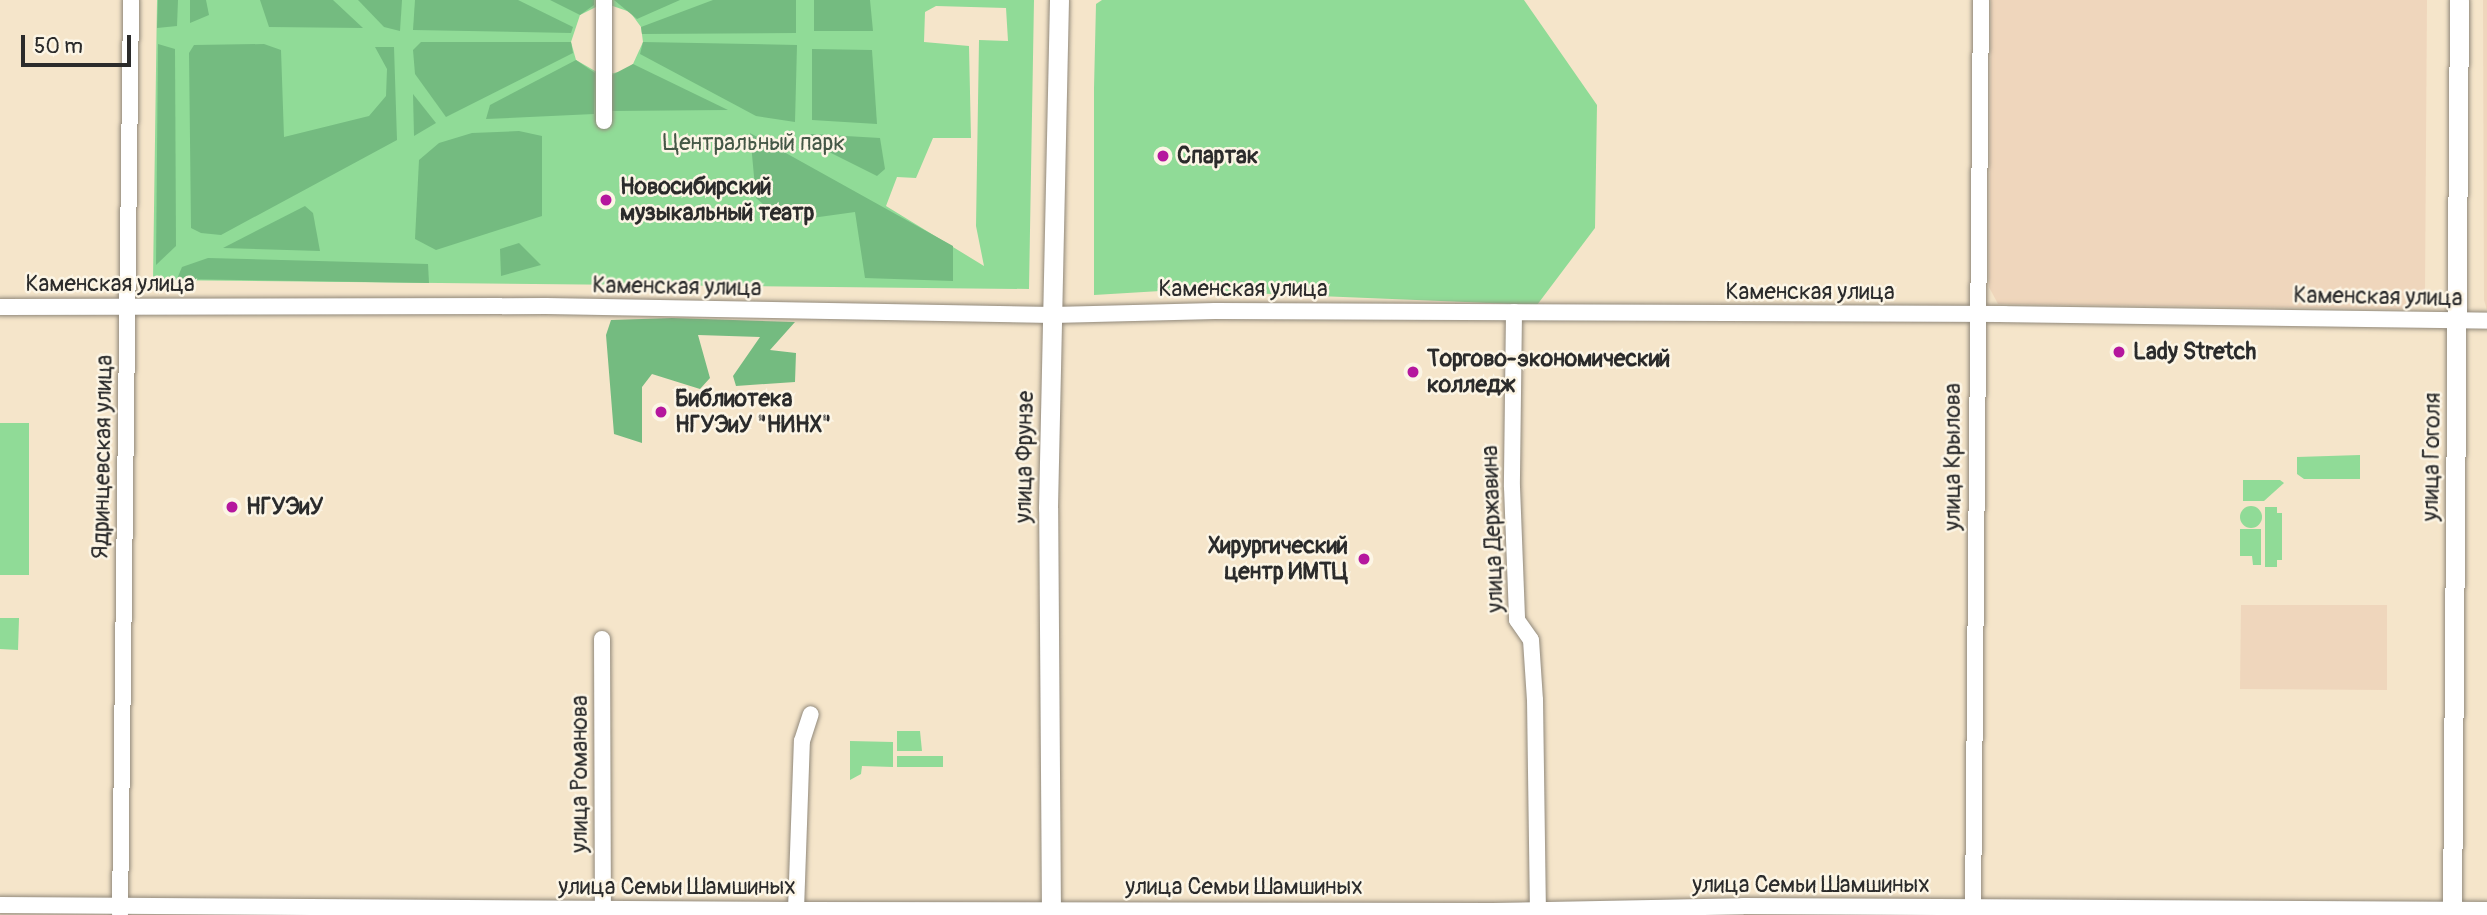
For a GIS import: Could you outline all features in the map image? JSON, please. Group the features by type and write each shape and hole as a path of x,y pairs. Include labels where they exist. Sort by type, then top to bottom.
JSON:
{"main road":[{"name":"улица Фрунзе","path":"1051,912 1048,508 1059,0"},
{"name":"улица Гоголя","path":"2452,913 2459,0"}],"street":[{"name":"Ядринцевская улица","path":"120,910 131,0"},
{"path":"604,0 604,121"},
{"name":"улица Крылова","path":"1973,912 1981,0"},
{"name":"Каменская улица","path":"0,307 546,306 1053,315 1514,312 2487,321"},
{"name":"улица Державина","path":"1514,312 1512,487 1517,620 1531,640 1538,909"},
{"name":"улица Романова","path":"602,639 612,911"},
{"path":"796,910 802,741 811,714"},
{"name":"улица Семьи Шамшиных","path":"0,905 120,910 1493,913 1538,909 2452,913 2487,910"}],"shaded area":[{"path":"1991,0 2427,0 2425,292 2409,308 2399,309 1998,304 1989,287"},
{"path":"2483,0 2487,0 2487,310 2484,300"},
{"path":"2241,605 2387,605 2387,690 2240,689"}],"green space":[{"name":"Центральный парк","path":"157,0 1034,0 1029,289 153,280","holes":["604,3 630,12 641,27 643,42 633,64 625,71 602,75 576,60 571,42 580,15","936,6 1006,8 1008,41 979,40 976,226 984,266 886,206 897,177 916,178 933,138 971,138 969,46 924,42 925,12"]},
{"path":"158,0 178,0 177,26 157,28"},
{"path":"190,0 206,0 209,15 190,23"},
{"path":"260,0 333,0 363,28 269,27"},
{"path":"358,0 402,0 400,31 384,27"},
{"path":"415,0 518,0 573,27 571,33 413,30"},
{"path":"550,0 594,0 594,5 580,15"},
{"path":"614,0 680,0 637,19"},
{"path":"713,0 796,0 796,33 642,34 641,27"},
{"path":"814,0 870,0 873,31 814,31"},
{"name":"Спартак","path":"1102,0 1524,0 1597,105 1595,228 1537,305 1177,290 1094,295 1096,4"},
{"path":"421,42 571,42 573,53 446,117 415,74 413,50"},
{"path":"643,42 797,45 795,122 756,116 640,54"},
{"path":"158,44 175,49 176,246 156,265"},
{"path":"264,44 281,50 284,137 369,116 386,96 387,69 375,47 394,47 397,140 221,235 201,233 191,228 189,53 194,45"},
{"path":"812,49 872,50 877,124 812,120"},
{"path":"576,60 595,73 594,114 486,119 490,105"},
{"path":"633,64 728,110 611,111 612,75"},
{"path":"413,94 436,123 414,136"},
{"path":"519,131 542,136 542,216 436,250 415,239 419,160 439,143 472,133"},
{"path":"750,133 953,246 953,281 865,278 855,212 783,222 756,198"},
{"path":"811,134 880,138 885,169 877,176 809,142"},
{"path":"305,206 313,213 320,251 223,248"},
{"path":"519,243 541,265 501,276 500,249"},
{"path":"208,258 428,264 429,283 177,279 182,267"},
{"path":"672,318 795,322 770,350 796,353 795,382 736,386 733,376 760,337 698,335 710,378 700,389 652,374 642,387 642,443 614,434 606,335 611,320"},
{"path":"0,423 29,423 29,575 0,575"},
{"path":"2360,455 2360,479 2304,479 2297,474 2297,457"},
{"path":"2243,480 2280,480 2284,483 2264,501 2243,501"},
{"path":"2247,506 2255,506 2262,513 2262,521 2255,528 2247,528 2240,521 2240,513"},
{"path":"2265,507 2277,507 2277,513 2282,513 2282,560 2277,560 2277,567 2265,567"},
{"path":"2240,529 2261,529 2261,565 2253,565 2252,556 2240,556"},
{"path":"0,618 19,618 18,650 0,649"},
{"path":"897,731 920,731 922,751 897,751"},
{"path":"850,741 893,742 893,767 862,766 861,774 850,780"},
{"path":"897,756 943,756 943,767 897,767"}],"place":[{"name":"Спартак","path":"1163,156"},
{"name":"Новосибирский музыкальный театр","path":"606,200"},
{"name":"Lady Stretch","path":"2119,352"},
{"name":"Торгово-экономический колледж","path":"1413,372"},
{"name":"Библиотека НГУЭиУ \"НИНХ\"","path":"661,412"},
{"name":"НГУЭиУ","path":"232,507"},
{"name":"Хирургический центр ИМТЦ","path":"1364,559"}]}
